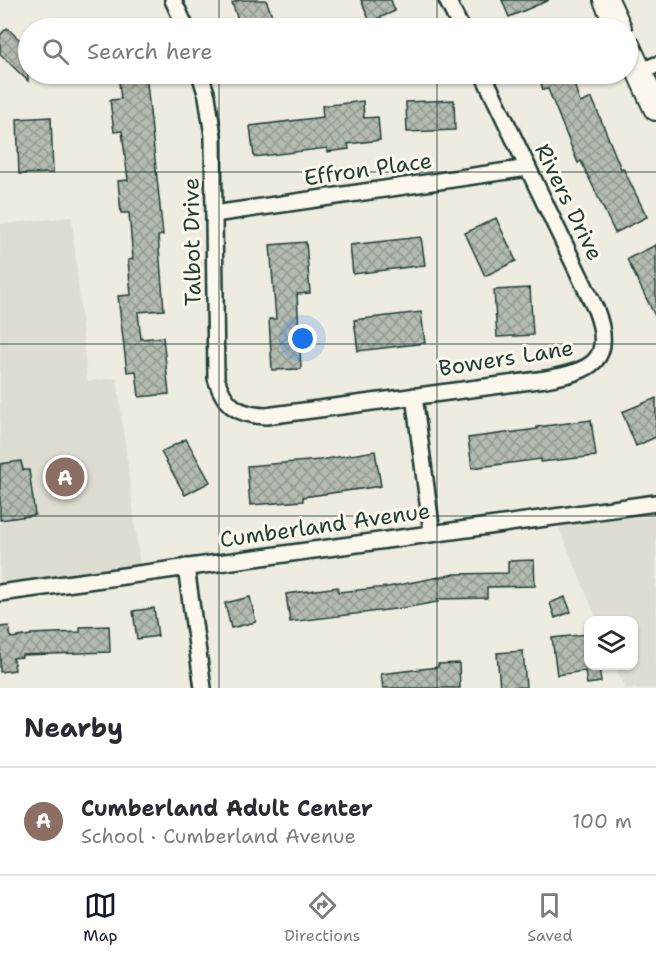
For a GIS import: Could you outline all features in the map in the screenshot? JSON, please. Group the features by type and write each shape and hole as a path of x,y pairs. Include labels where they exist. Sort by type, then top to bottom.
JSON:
{"main road":[{"path":"606,0 614,18"},
{"path":"648,68 656,108"}],"street":[{"path":"173,0 181,18"},
{"path":"447,0 456,18"},
{"name":"Talbot Drive","path":"203,84 213,136 216,378 220,393 232,407"},
{"name":"Rivers Drive","path":"488,84 596,310 603,336 600,353"},
{"name":"Effron Place","path":"214,214 528,168"},
{"name":"Bowers Lane","path":"232,407 249,416 266,416 570,375 590,366 600,353"},
{"name":"Bowers Lane","path":"414,396 432,533"},
{"name":"Cumberland Avenue","path":"0,592 656,502"},
{"path":"186,567 203,688"}],"shaded area":[{"path":"72,217 87,381 117,378 141,573 0,592 0,224"},
{"path":"656,501 656,688 625,688 617,670 638,670 638,616 595,616 554,515"}],"building":[{"path":"239,0 266,0 273,18 237,18 232,3"},
{"path":"361,0 391,0 395,11 379,18 368,18"},
{"path":"502,0 549,0 509,17"},
{"path":"7,28 18,38 18,71 0,54 0,35"},
{"path":"119,84 147,84 163,235 158,236 164,310 138,312 141,339 163,337 169,394 139,397 136,371 127,372 118,296 131,295 128,260 133,259 129,213 121,213 118,181 128,180 122,131 114,132 110,100 121,99"},
{"path":"541,84 574,84 580,103 592,98 621,169 623,168 647,217 615,233 581,161 578,163 548,89 543,90"},
{"path":"454,100 455,130 407,132 406,102"},
{"path":"363,101 364,118 378,117 380,140 348,144 349,149 327,152 327,148 254,157 250,126 323,117 322,106"},
{"path":"51,117 53,173 19,174 17,119"},
{"path":"496,218 516,261 485,276 465,233"},
{"path":"421,237 425,265 353,274 350,245"},
{"path":"306,242 310,293 297,294 301,369 272,370 269,319 276,319 270,245"},
{"path":"656,245 656,318 627,259"},
{"path":"530,288 533,335 497,337 494,290"},
{"path":"421,312 425,343 358,351 354,320"},
{"path":"656,398 656,437 636,446 622,412"},
{"path":"591,420 596,456 541,462 541,459 472,468 468,438"},
{"path":"186,439 210,482 185,495 161,452"},
{"path":"375,451 381,486 303,497 303,501 250,505 247,466 320,460"},
{"path":"21,461 23,470 29,470 35,515 0,520 0,464"},
{"path":"534,560 535,586 487,587 487,598 437,599 438,602 403,608 290,622 286,594 338,587 338,592 388,587 455,574 508,573 508,561"},
{"path":"250,597 256,622 231,628 225,603"},
{"path":"565,597 571,612 555,618 550,603"},
{"path":"154,608 158,636 137,639 133,611"},
{"path":"9,626 11,638 31,634 80,632 80,627 109,626 110,652 22,655 22,657 13,658 15,670 0,672 0,627"},
{"path":"584,634 584,670 600,670 601,682 587,684 585,671 557,675 552,638"},
{"path":"523,651 526,687 500,688 497,653"},
{"path":"459,663 460,688 383,688 381,674 438,667 438,664"}],"place":[{"name":"Cumberland Adult Center","path":"65,477"}]}
